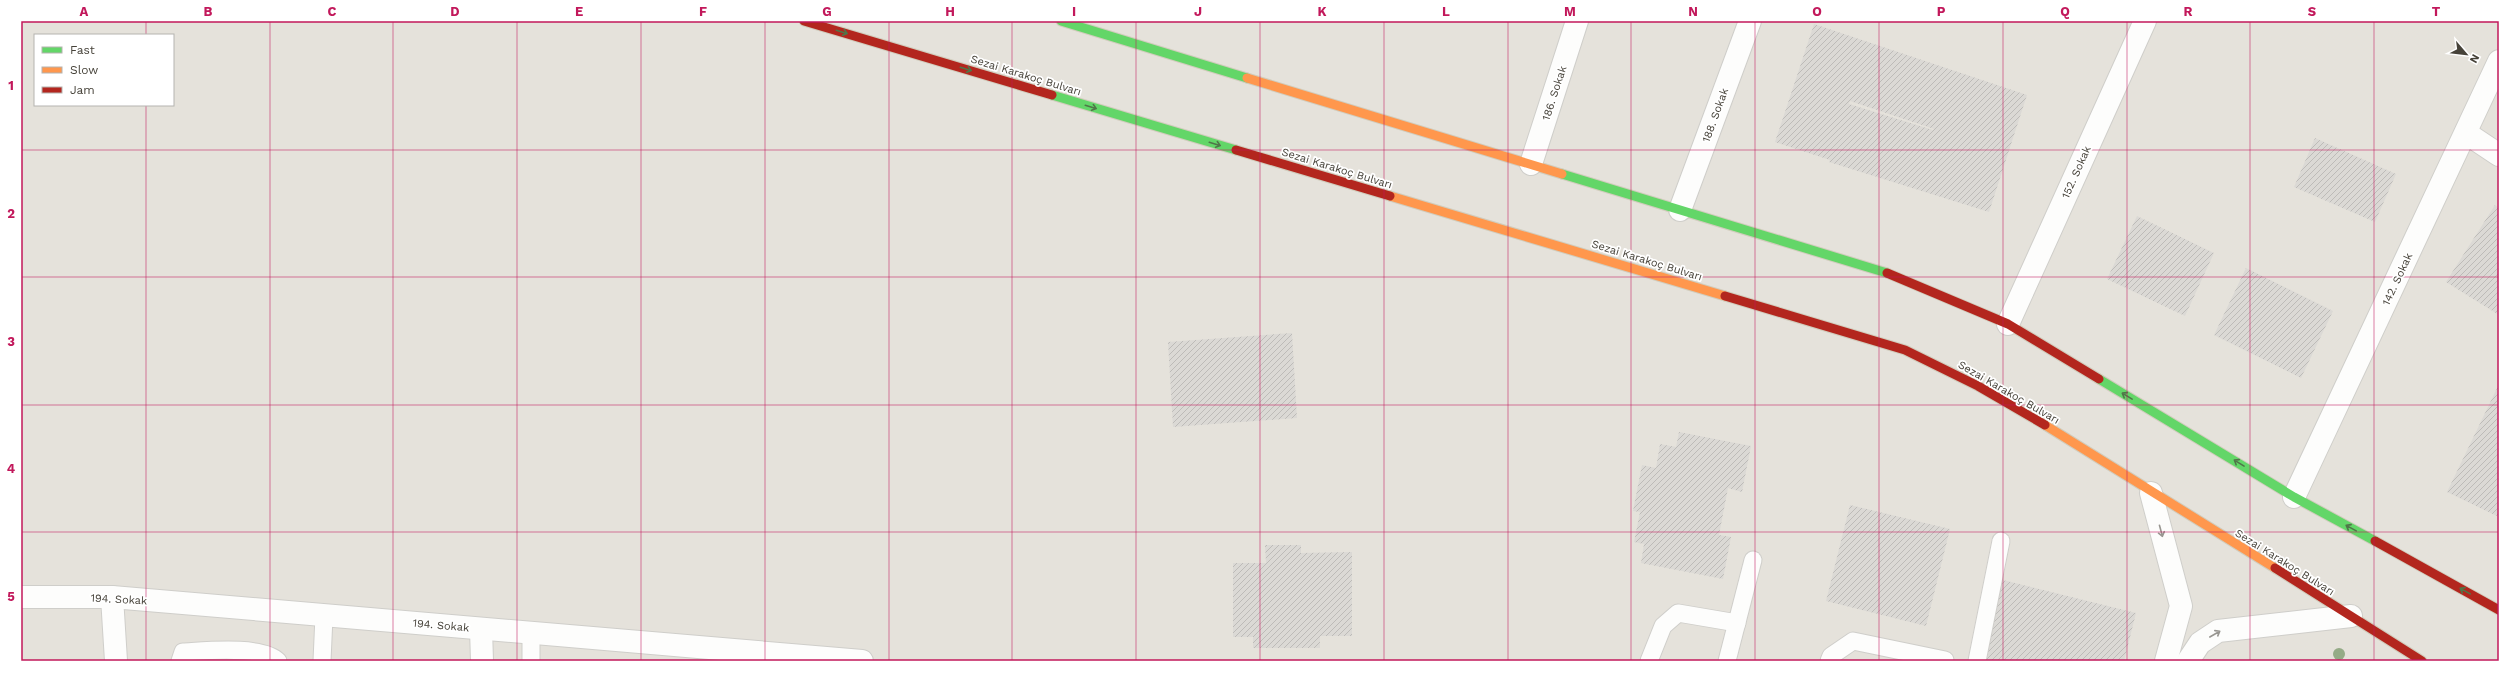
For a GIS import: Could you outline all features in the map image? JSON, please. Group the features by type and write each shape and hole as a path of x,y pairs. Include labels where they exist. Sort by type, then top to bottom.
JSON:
{"main road":[{"name":"Sezai Karakoç Bulvarı","path":"804,21 1905,350 1978,386 2065,437 2151,493 2422,661"},
{"path":"1061,21 1884,272 2008,324 2294,497 2499,610"}],"street":[{"name":"186. Sokak","path":"1531,164 1577,21"},
{"name":"188. Sokak","path":"1680,210 1750,21"},
{"name":"152. Sokak","path":"2008,324 2145,21"},
{"name":"142. Sokak","path":"2294,497 2499,62"},
{"path":"2466,133 2499,154"},
{"path":"2151,493 2180,606 2166,661"},
{"name":"194. Sokak","path":"21,597 112,597 862,661"},
{"path":"112,597 116,661"},
{"path":"2188,661 2200,643 2218,631 2351,616"},
{"path":"481,629 482,661"}],"lane":[{"path":"1977,661 2001,541"},
{"path":"1727,661 1753,560"},
{"path":"1649,661 1663,626 1678,613 1737,623"},
{"path":"322,661 324,616"},
{"path":"530,661 531,633"},
{"path":"1829,661 1831,656 1854,641 1944,660"},
{"path":"180,661 183,652 226,651 263,653 278,661"}],"shaded area":[{"path":"21,21 2499,21 2499,661 21,661"}],"building":[{"path":"1814,24 2027,95 1989,212 1829,162 1830,160 1775,142","holes":["1850,101 1934,129 1933,130 1849,104"]},
{"path":"2315,138 2396,174 2375,222 2294,187"},
{"path":"2495,205 2499,208 2499,315 2446,282"},
{"path":"2137,216 2214,253 2185,316 2107,279"},
{"path":"2246,268 2333,311 2301,378 2214,335"},
{"path":"1292,333 1297,418 1173,427 1168,342"},
{"path":"2499,384 2499,517 2447,492"},
{"path":"1679,432 1751,446 1742,492 1728,488 1719,535 1731,537 1723,579 1641,563 1644,544 1634,542 1640,512 1633,511 1642,465 1656,468 1660,444 1676,447"},
{"path":"1850,505 1950,529 1926,626 1826,601"},
{"path":"1265,545 1301,545 1301,553 1352,552 1352,636 1320,636 1320,648 1253,648 1253,637 1233,637 1233,563 1266,563"},
{"path":"2003,580 2136,613 2124,661 1982,661"}],"traffic: fast":[{"path":"1061,21 1247,78"},
{"path":"1052,95 1236,150"},
{"path":"1562,174 1887,273"},
{"path":"2099,379 2294,497 2375,541"}],"traffic: slow":[{"path":"1247,78 1562,174"},
{"path":"1390,196 1725,296"},
{"path":"2045,425 2275,568"}],"traffic: jam":[{"path":"804,21 1052,95"},
{"path":"1236,150 1390,196"},
{"path":"1887,273 2008,324 2099,379"},
{"path":"1725,296 1905,350 1978,386 2045,425"},
{"path":"2375,541 2499,610"},
{"path":"2275,568 2422,661"}]}
